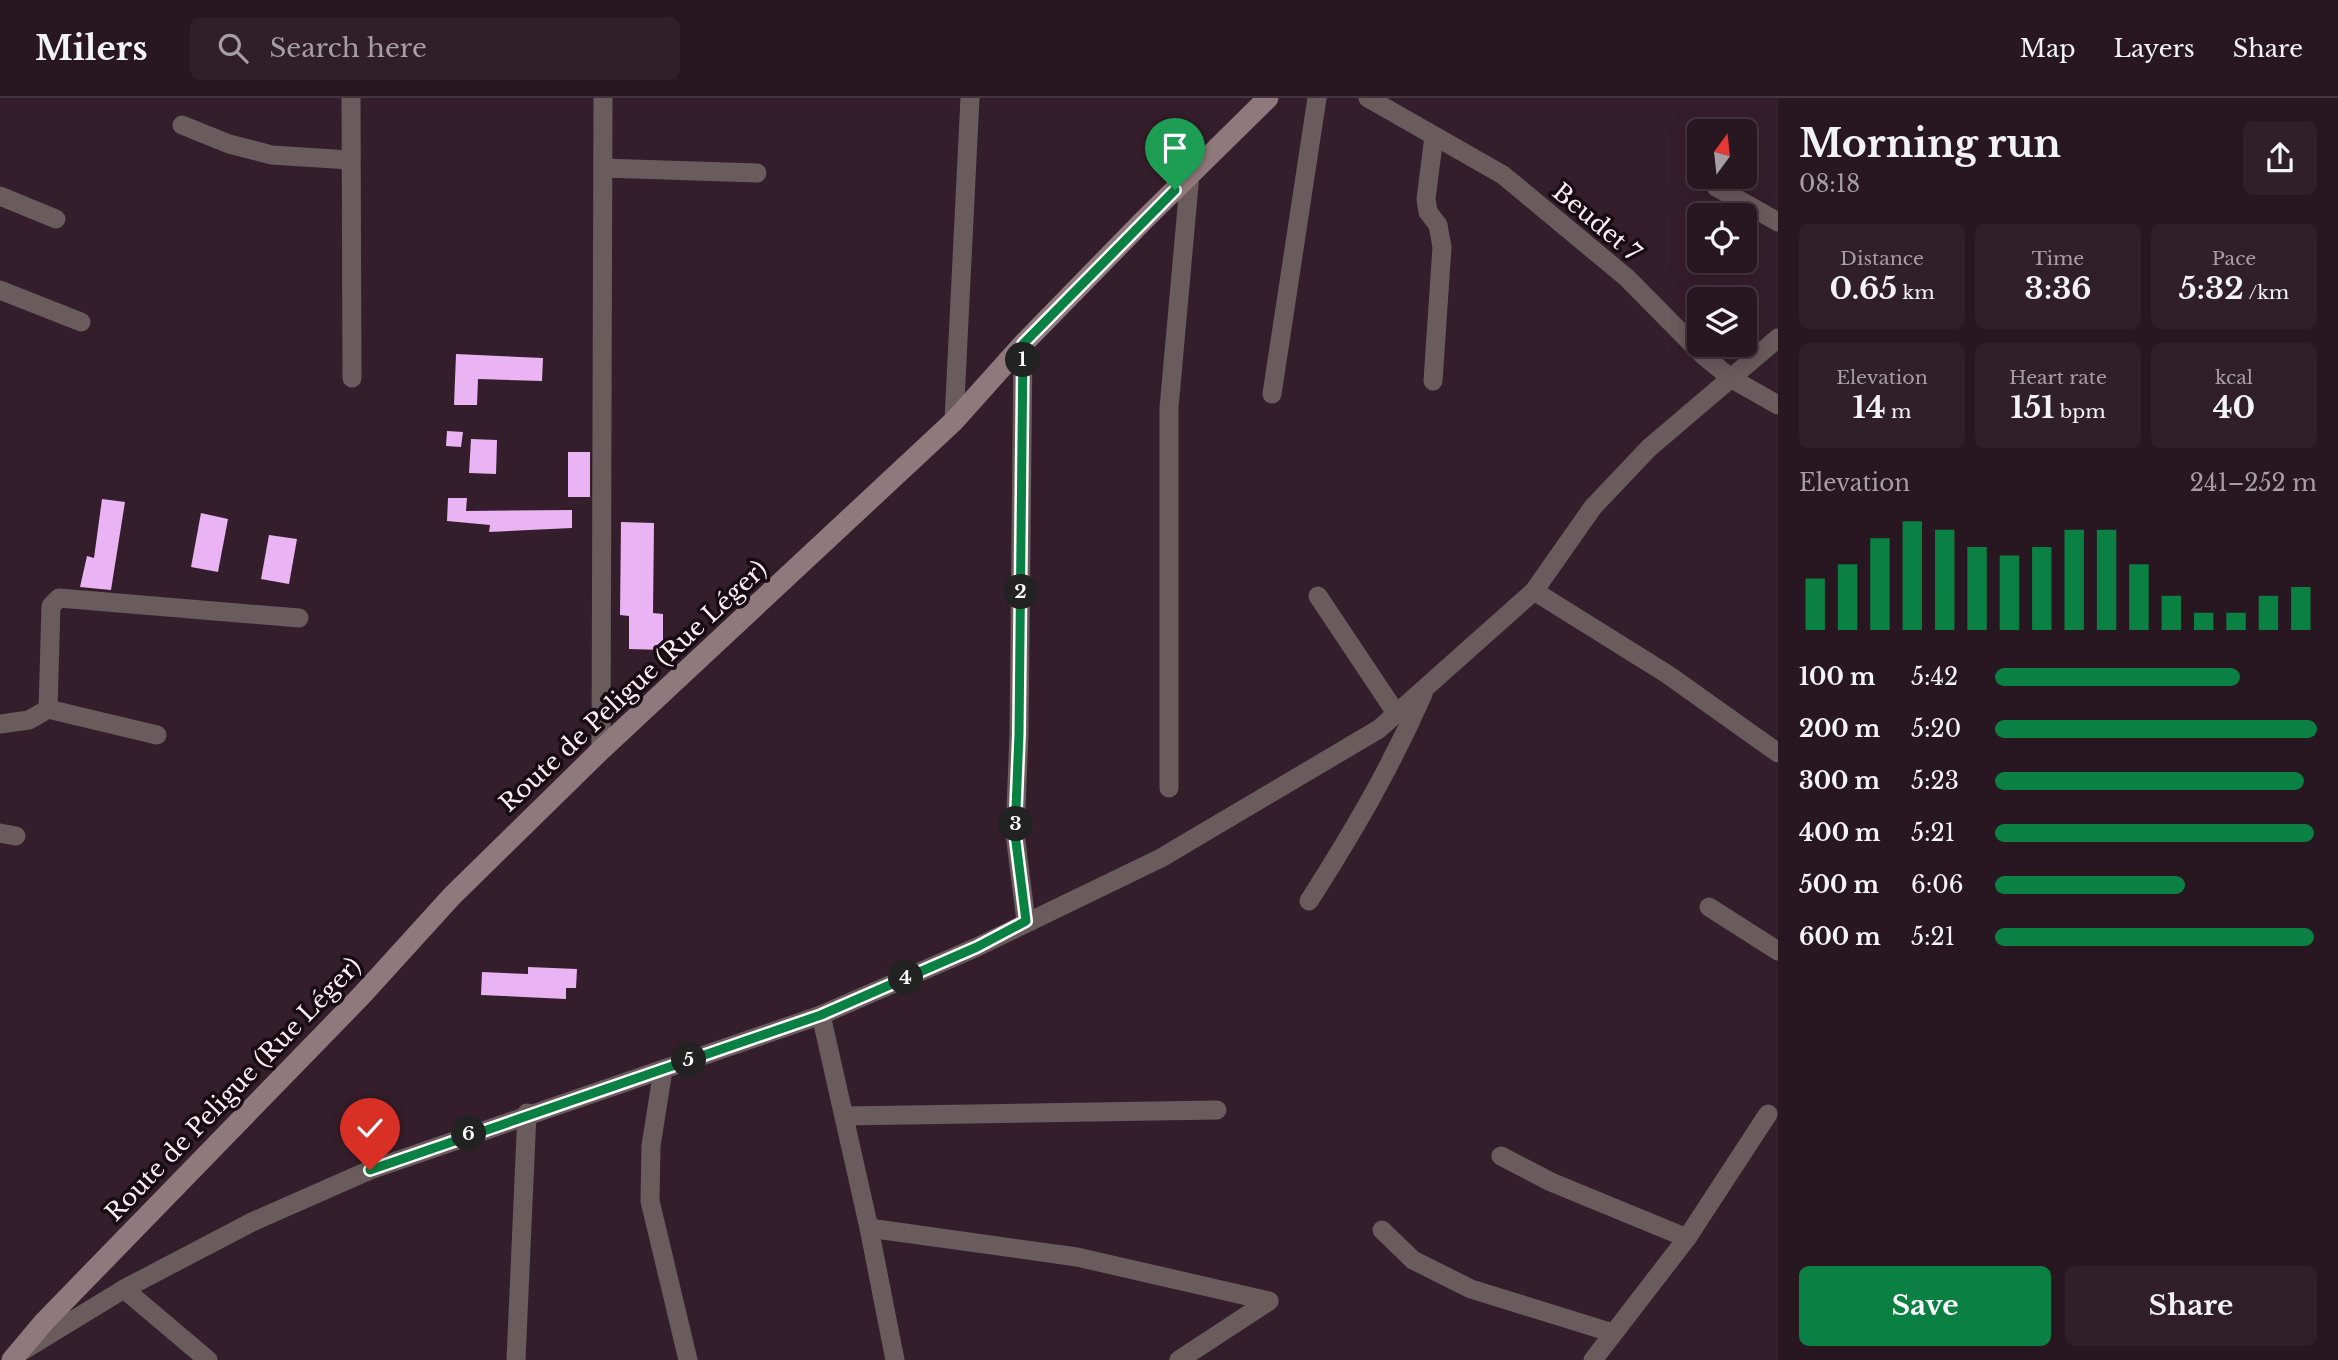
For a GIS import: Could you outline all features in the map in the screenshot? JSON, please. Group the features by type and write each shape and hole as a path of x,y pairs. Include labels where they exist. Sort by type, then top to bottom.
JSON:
{"street":[{"path":"351,98 352,378"},
{"path":"601,750 603,98"},
{"path":"954,421 970,98"},
{"name":"Route de Peligue (Rue Léger)","path":"17,1356 44,1322 362,995 452,896 601,750 954,421 1023,344 1268,98"},
{"path":"1272,394 1317,98"},
{"name":"Beudet 7","path":"1368,98 1503,175 1627,278 1704,356 1732,379 1778,405"},
{"path":"182,125 229,144 272,155 350,160"},
{"path":"1433,381 1442,247 1438,225 1428,212 1426,199 1434,136"},
{"path":"603,168 757,173"},
{"path":"1169,788 1169,408 1190,174"},
{"path":"1720,189 1778,222"},
{"path":"0,195 56,219"},
{"path":"0,290 81,322"},
{"path":"17,1356 124,1289 253,1222 370,1170 821,1015 977,947 1161,858 1379,729 1534,591 1593,507 1649,448 1778,338"},
{"path":"1023,344 1019,734 1015,834 1026,921"},
{"path":"1534,591 1667,674 1778,753"},
{"path":"1318,596 1396,713"},
{"path":"48,709 51,606 58,597 299,618"},
{"path":"1309,901 1368,808 1398,751 1427,684"},
{"path":"0,724 29,720 48,709 157,735"},
{"path":"1709,907 1778,951"},
{"path":"821,1015 869,1228 895,1360"},
{"path":"663,1070 651,1146 650,1201 688,1360"},
{"path":"844,1116 1217,1110"},
{"path":"516,1360 527,1114"},
{"path":"1593,1360 1687,1238 1768,1114"},
{"path":"1501,1156 1551,1182 1687,1238"},
{"path":"869,1228 1077,1257 1269,1301 1178,1360"},
{"path":"1382,1230 1413,1260 1471,1289 1613,1334"},
{"path":"124,1289 208,1360"}],"building":[{"path":"456,354 543,358 542,381 478,379 477,405 454,405"},
{"path":"447,431 463,432 461,447 446,446"},
{"path":"471,439 497,440 496,474 469,473"},
{"path":"568,452 590,452 590,497 568,497"},
{"path":"448,498 467,498 466,511 572,510 572,528 489,532 490,525 447,521"},
{"path":"102,499 125,502 111,590 80,587 87,556 94,558"},
{"path":"201,513 228,519 218,572 191,567"},
{"path":"621,522 654,523 653,613 663,614 663,650 629,649 629,616 620,615"},
{"path":"269,535 297,539 289,584 261,579"},
{"path":"528,967 577,969 576,988 566,988 566,999 481,995 482,972 528,974"}],"route":[{"path":"370,1170 821,1015 977,947 1026,921 1015,834 1019,734 1023,344 1175,190"}]}
